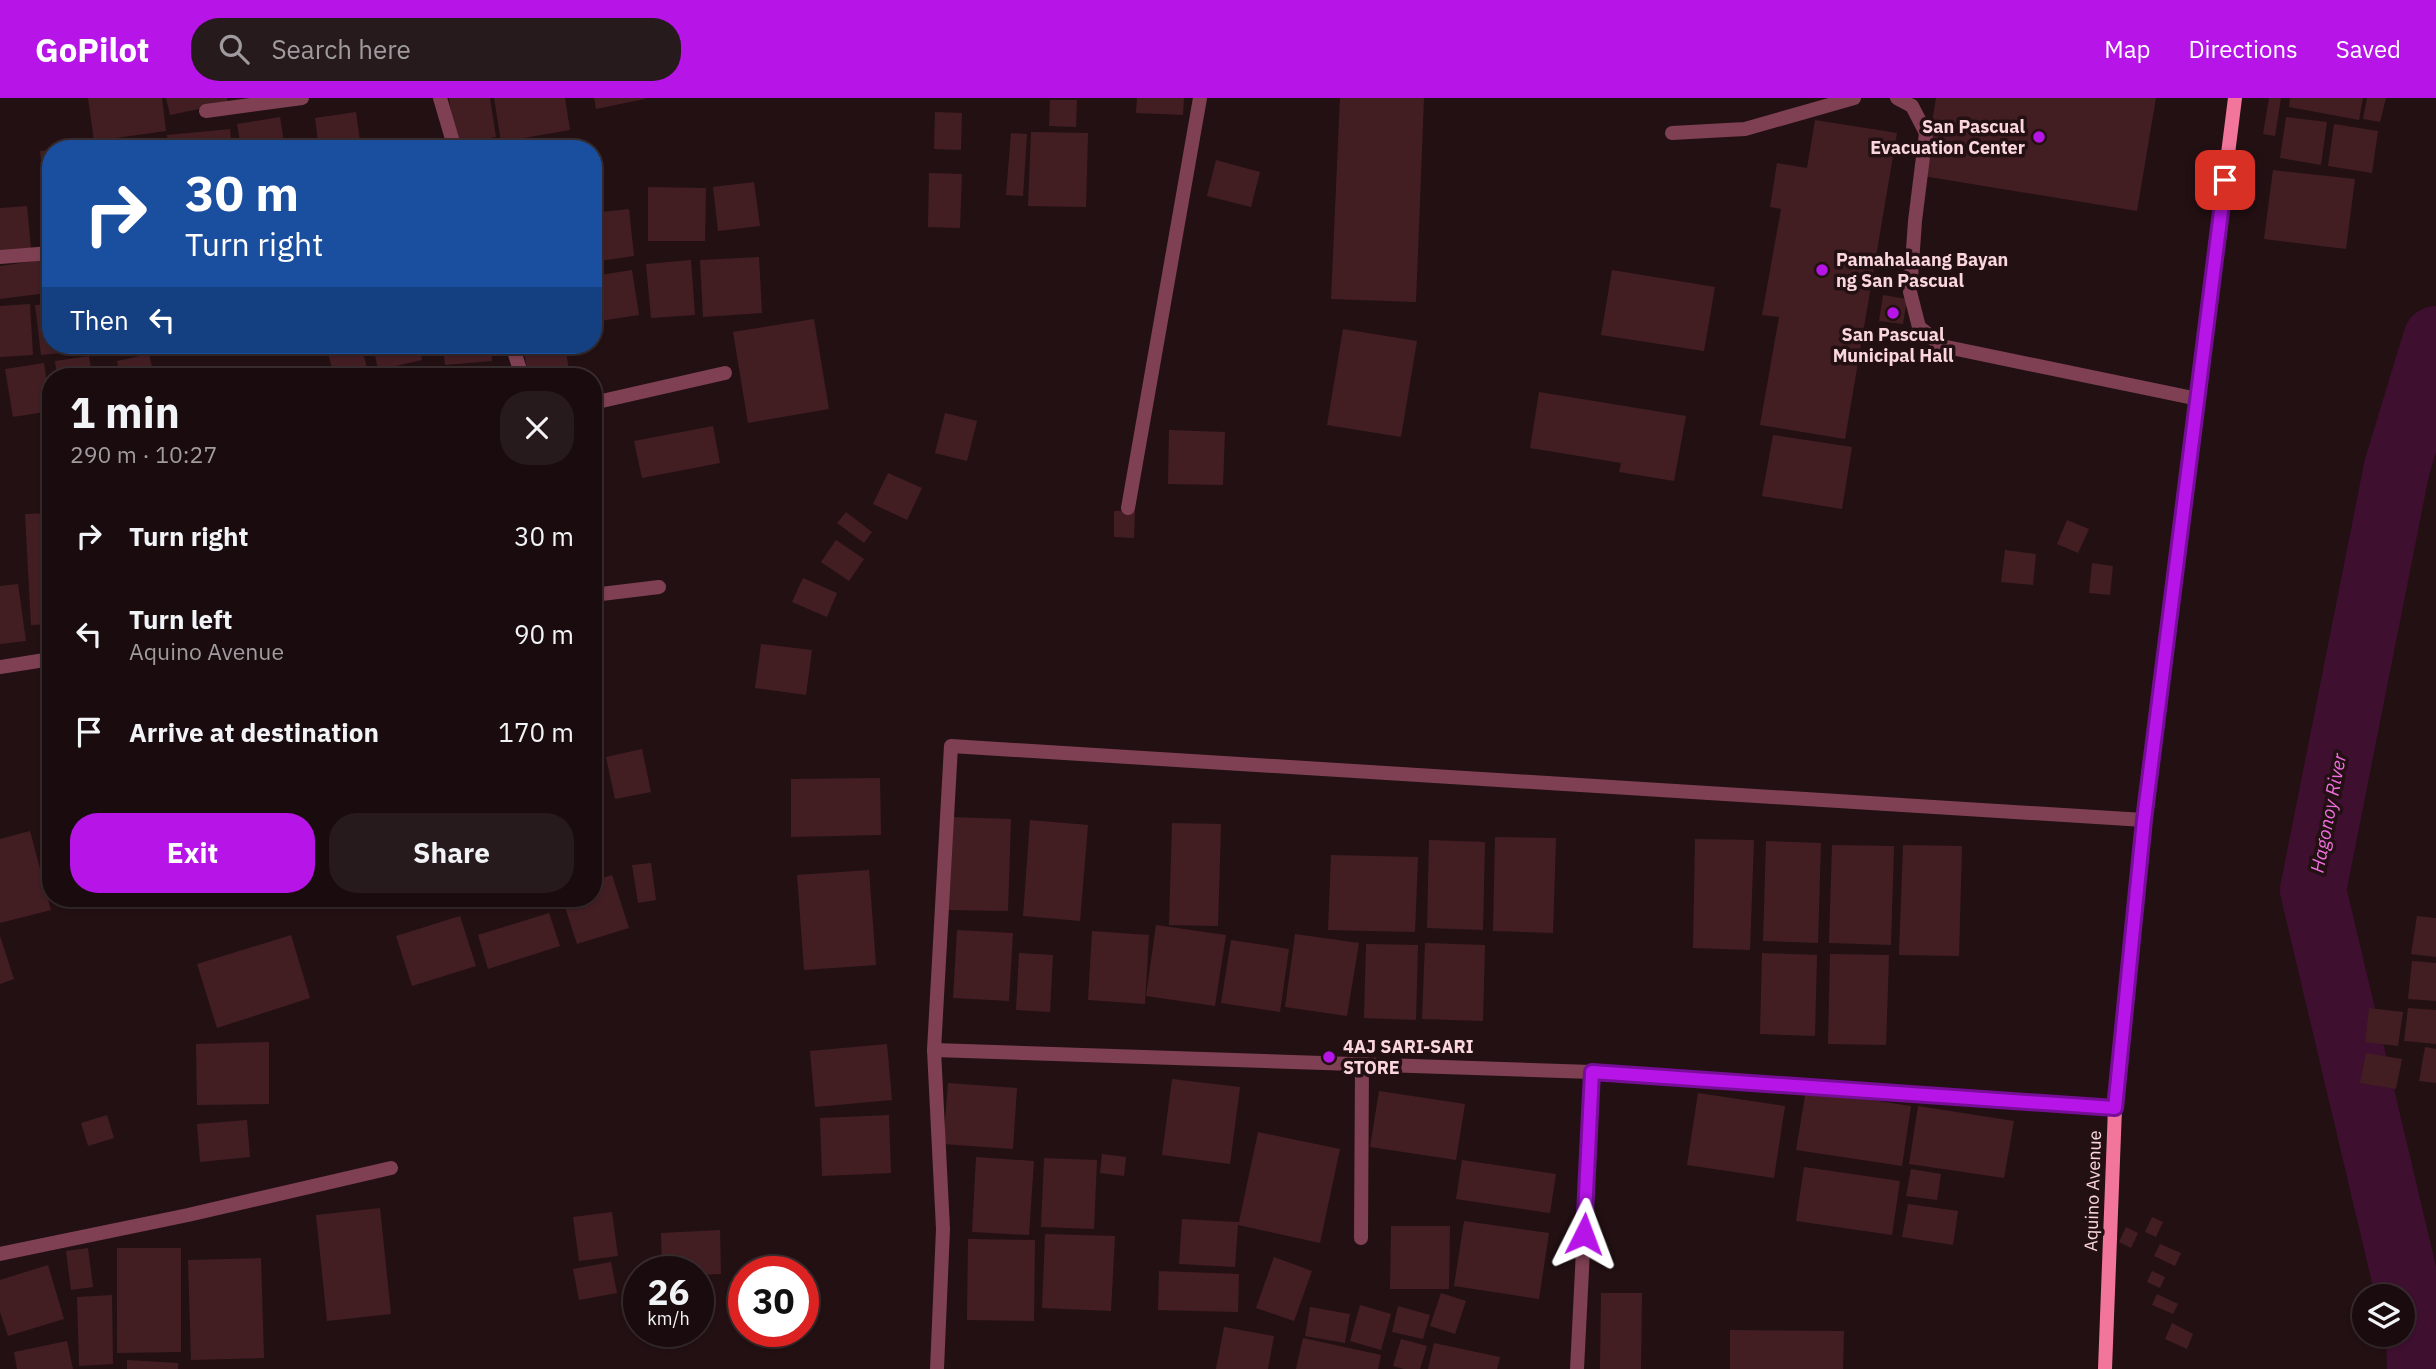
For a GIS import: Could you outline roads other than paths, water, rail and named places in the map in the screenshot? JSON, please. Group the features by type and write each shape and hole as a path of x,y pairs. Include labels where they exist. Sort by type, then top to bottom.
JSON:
{"main road":[{"name":"Aquino Avenue","path":"2105,1369 2115,1108 2144,820 2235,98"}],"street":[{"path":"206,111 302,98"},
{"path":"440,98 452,140"},
{"path":"1128,508 1200,98"},
{"path":"1672,133 1745,129 1854,98"},
{"path":"1897,98 1912,106 1926,132 1910,292 1919,327 1942,346 2197,399"},
{"path":"0,257 42,254"},
{"path":"602,401 725,373"},
{"path":"602,593 659,587"},
{"path":"0,667 42,660"},
{"path":"937,1369 943,1229 934,1050 951,746 2144,820"},
{"path":"934,1050 1592,1072 2115,1108"},
{"path":"1361,1238 1362,1064"},
{"path":"1577,1369 1592,1072"},
{"path":"0,1254 188,1215 391,1168"}],"waterway":[{"name":"Hagonoy River","path":"2420,1369 2419,1338 2313,890 2397,467 2436,339"}],"place":[{"name":"San Pascual Evacuation Center","path":"2039,137"},
{"name":"Pamahalaang Bayan ng San Pascual","path":"1822,270"},
{"name":"San Pascual Municipal Hall","path":"1893,313"},
{"name":"4AJ SARI-SARI STORE","path":"1329,1057"}]}
